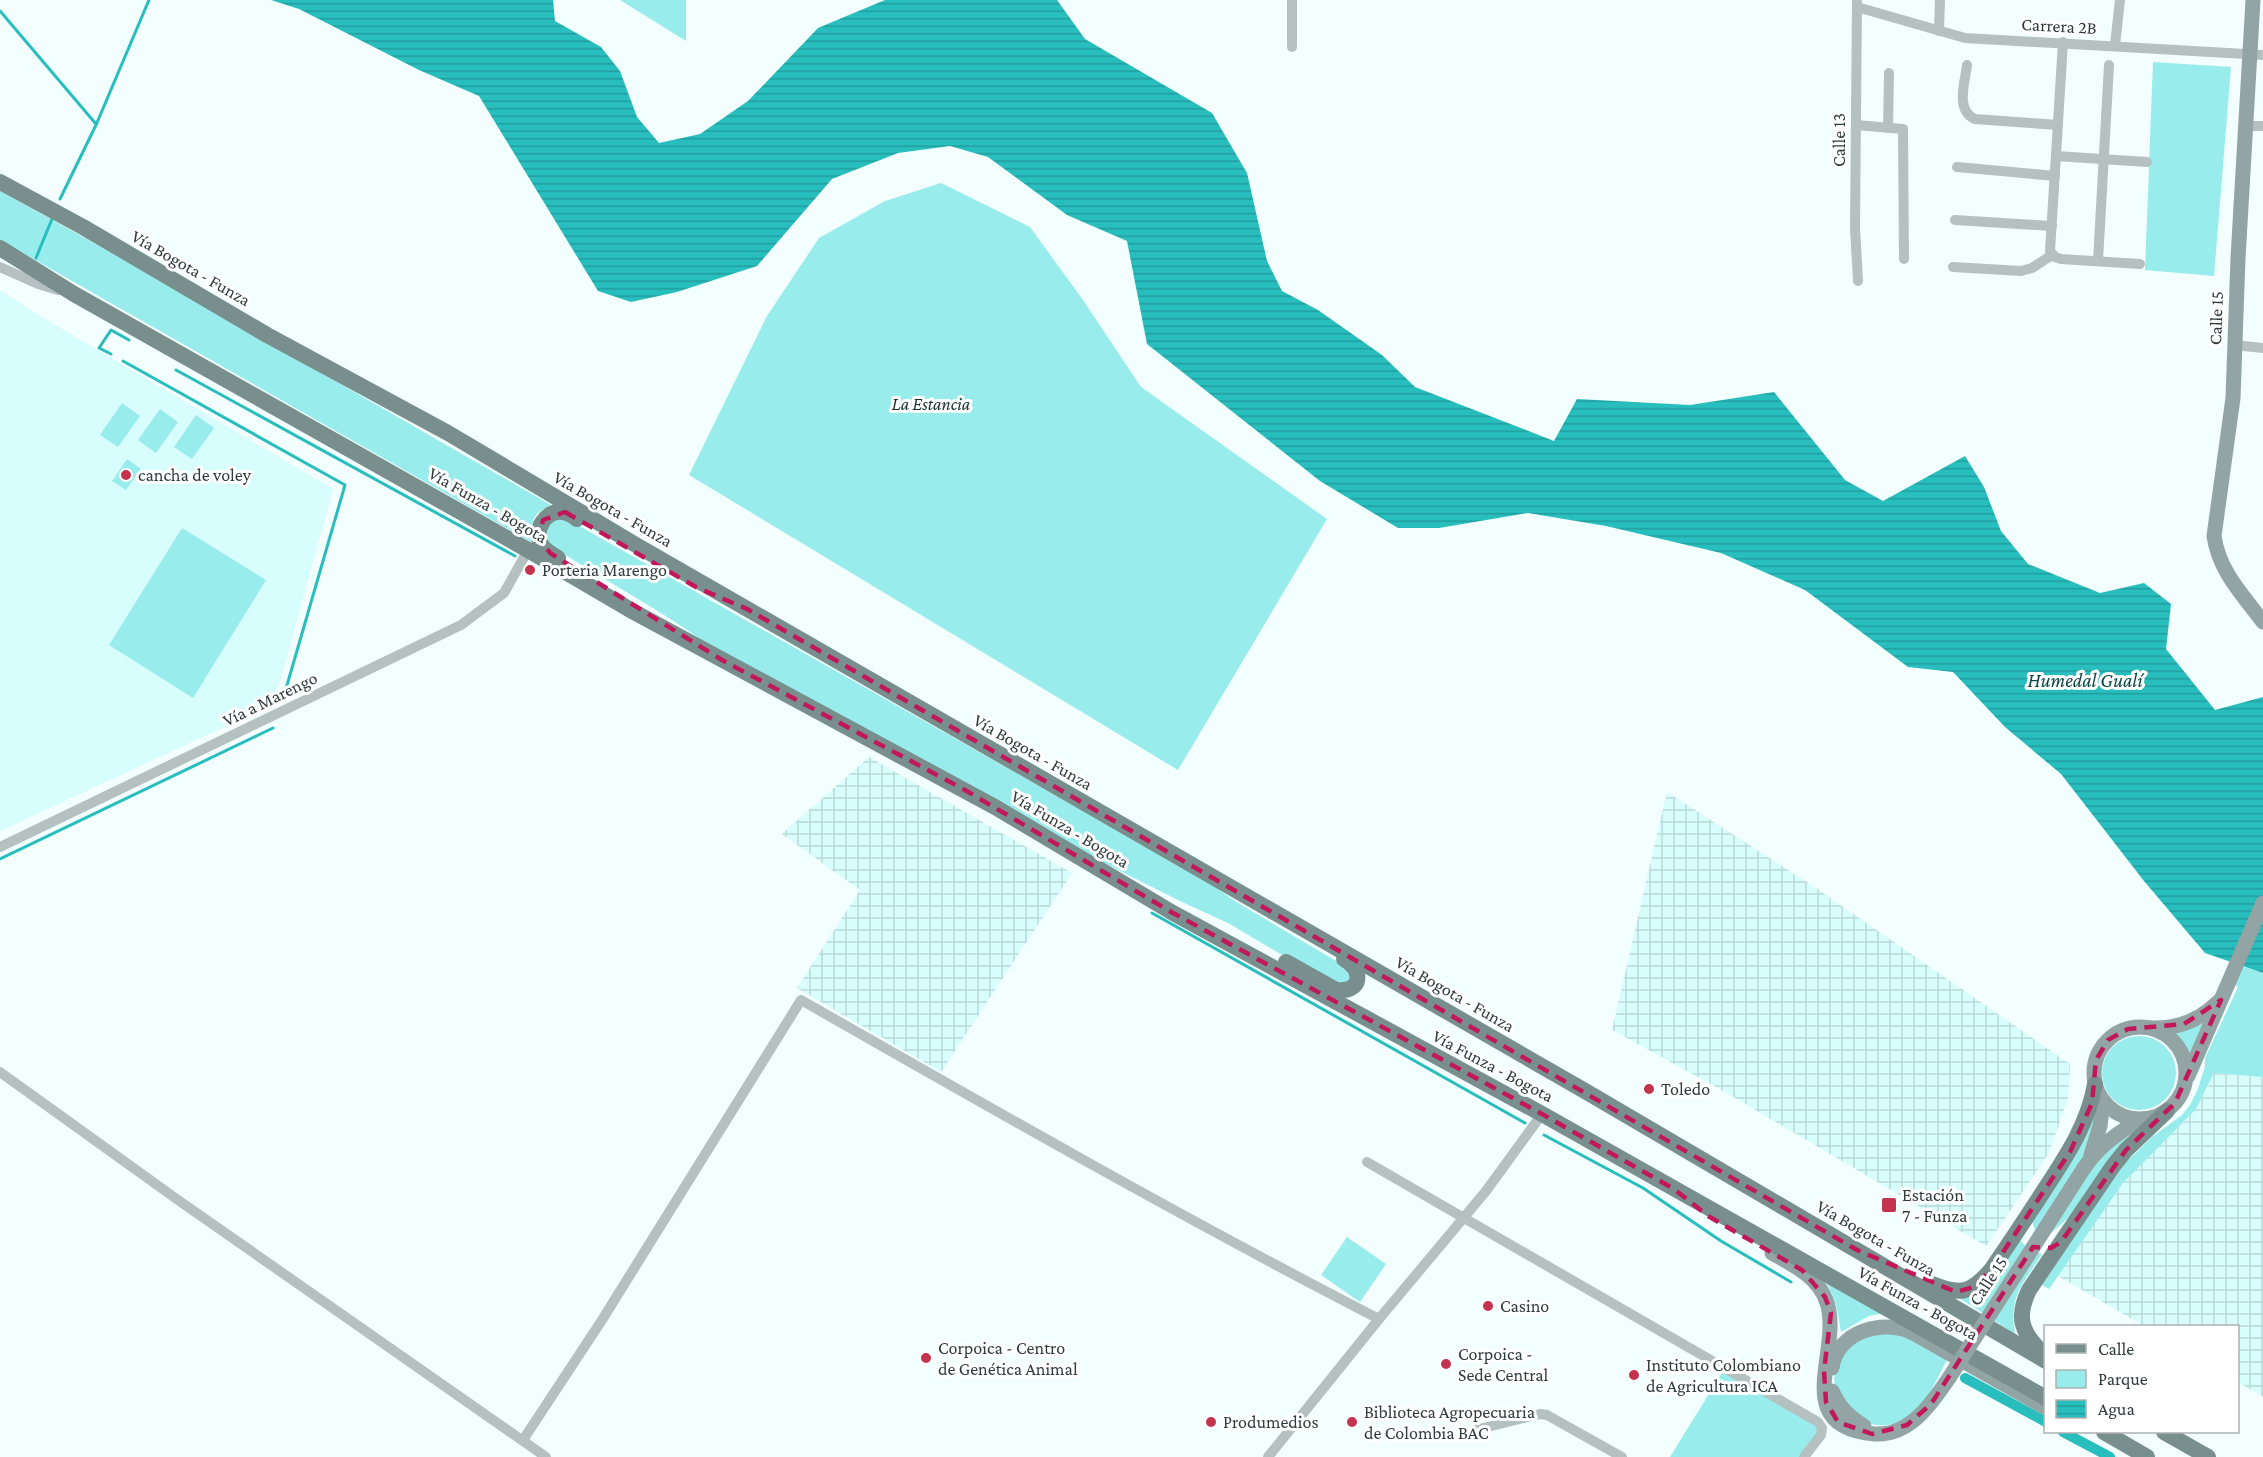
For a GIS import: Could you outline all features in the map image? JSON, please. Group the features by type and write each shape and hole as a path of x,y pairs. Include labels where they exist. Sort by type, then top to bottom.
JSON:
{"main road":[{"name":"Vía Bogota - Funza","path":"0,182 83,227 294,350 439,428 747,609 1585,1091 2044,1360"},
{"name":"Vía Funza - Bogota","path":"0,248 74,294 634,612 985,801 1173,912 1542,1114 2044,1397"},
{"path":"722,660 550,553 542,546 539,537 539,529 543,520 550,514 565,512 696,587 747,609"},
{"path":"1173,912 1221,927 1336,990 1345,991 1352,988 1358,980 1358,971 1353,964 1240,898 1216,880"},
{"path":"1857,1250 1874,1254 1942,1288 1956,1292 1967,1291 1981,1282 2070,1152 2089,1111 2095,1084"},
{"path":"2044,1352 2029,1340 2021,1317 2022,1304 2029,1290 2113,1166 2167,1111"},
{"path":"2026,1219 2024,1225 2026,1237 2033,1246 2045,1249 2061,1242"},
{"path":"2107,1433 2147,1457"},
{"path":"2167,1433 2208,1457"}],"street":[{"path":"1292,0 1292,47"},
{"path":"1940,0 1940,31"},
{"path":"2115,45 2120,0"},
{"name":"Calle 15","path":"2253,0 2256,54 2246,126 2233,399 2214,536 2216,554 2225,572 2263,621"},
{"name":"Carrera 2B","path":"1857,4 1965,38 2256,54"},
{"name":"Calle 13","path":"1857,4 1855,228 1858,281"},
{"path":"2063,42 2050,251 2052,255 2061,259 2140,264"},
{"path":"1967,65 1963,106 1969,117 2058,124"},
{"path":"2098,261 2109,65"},
{"path":"1888,128 1889,73"},
{"path":"1856,125 1903,129 1904,259"},
{"path":"2246,126 2263,126"},
{"path":"2056,156 2147,162"},
{"path":"1957,166 2055,176"},
{"path":"1955,220 2052,225"},
{"path":"1953,267 2021,271 2032,268 2052,255"},
{"name":"Vía Funza - Bogota","path":"0,267 38,284 74,294"},
{"path":"2234,345 2263,348"},
{"name":"Vía a Marengo","path":"0,847 461,625 504,593 528,550"},
{"path":"2222,998 2198,1018 2184,1024 2169,1028 2140,1027 2117,1033 2108,1040 2096,1060 2095,1084 2103,1101 2121,1115 2143,1119 2155,1117 2167,1111 2175,1103 2222,998 2263,903"},
{"path":"523,1440 602,1320 801,1000 1067,1152 1264,1260 1379,1319"},
{"path":"2140,1027 2159,1032 2175,1044 2185,1062 2185,1082"},
{"path":"0,1072 178,1200 546,1457"},
{"name":"Calle 15","path":"2087,1165 2100,1126 2103,1101"},
{"path":"1268,1457 1486,1191 1542,1114"},
{"name":"Calle 15","path":"1883,1434 1917,1418 1931,1404 2087,1165 2118,1133 2143,1119"},
{"path":"1367,1162 1818,1422 1822,1428 1821,1435 1804,1457"},
{"path":"1674,1189 1708,1216 1802,1270 1815,1283 1826,1298 1831,1313 1832,1329 1824,1371 1826,1402 1838,1422 1849,1428 1883,1434"},
{"path":"1883,1434 1848,1416 1838,1404 1831,1390 1832,1362 1839,1350 1860,1332 1874,1327 1886,1326 1906,1330 2044,1407"},
{"path":"1475,1430 1540,1414 1546,1415 1622,1457"}],"highlighted area":[{"path":"565,512 696,587 747,609 1857,1250 1956,1292 1974,1287 1991,1270 2070,1152 2092,1103 2096,1060 2108,1040 2128,1029 2184,1024 2221,1000 2175,1103 2126,1150 2061,1242 2051,1248 2033,1247 1931,1404 1907,1425 1872,1434 1838,1422 1826,1402 1824,1371 1831,1313 1825,1297 1802,1270 1708,1216 1674,1189 1542,1114 1173,913 965,790 722,660 550,553 539,537 543,520"}],"shaded area":[{"path":"0,290 333,489 274,704 0,831"},
{"path":"869,757 1072,873 941,1072 797,988 860,890 782,834"},
{"path":"1667,792 1813,886 2070,1064 2068,1098 2049,1153 1986,1246 1718,1088 1612,1030"},
{"path":"2214,1073 2263,1077 2263,1397 2239,1383 2239,1325 2142,1325 2058,1276 2123,1183 2172,1131 2184,1122 2206,1091"}],"green space":[{"path":"620,0 686,0 686,41"},
{"path":"2153,62 2231,67 2214,276 2145,270"},
{"name":"La Estancia","path":"941,183 1030,227 1083,300 1141,387 1327,519 1178,770 689,475 767,316 819,238 885,201"},
{"path":"0,191 551,505 539,512 533,521 533,532 538,546 0,240"},
{"path":"122,403 140,416 118,447 100,435"},
{"path":"160,409 178,422 156,453 138,440"},
{"path":"196,415 214,428 192,459 174,447"},
{"name":"cancha de voley","path":"127,459 141,469 126,490 112,481"},
{"path":"565,518 1202,878 1238,903 1343,965 1350,977 1346,986 1299,965 1228,923 1098,860 707,644 550,545 546,538 547,528 554,519"},
{"path":"182,528 266,580 193,698 109,645"},
{"path":"2241,966 2263,973 2263,1077 2214,1073 2196,1109 2123,1183 2049,1289 2042,1285 2122,1166 2152,1137 2182,1115 2190,1105 2198,1089 2205,1058 2238,987 2229,981"},
{"path":"2205,1023 2191,1055 2175,1033"},
{"path":"2132,1036 2146,1036 2160,1042 2170,1052 2176,1066 2174,1087 2160,1104 2146,1110 2132,1110 2118,1104 2108,1094 2102,1080 2102,1066 2108,1052 2118,1042"},
{"path":"2097,1107 2103,1152 2134,1129 2069,1217 2051,1233 2038,1232 2032,1221 2076,1152"},
{"path":"1347,1237 1386,1264 1360,1302 1321,1275"},
{"path":"2020,1240 2029,1250 2042,1254 2019,1291 2014,1309 2015,1334 1959,1298 1981,1289 1996,1277"},
{"path":"1825,1281 1884,1313 1869,1316 1841,1332 1834,1299"},
{"path":"1879,1330 1907,1338 1947,1360 1921,1406 1900,1422 1884,1425 1868,1423 1853,1415 1842,1404 1835,1389 1835,1372 1848,1345 1851,1341"},
{"path":"1725,1368 1822,1428 1804,1457 1670,1457"}],"water":[{"name":"Humedal Gualí","path":"271,0 553,0 555,21 601,47 620,71 637,117 659,143 700,134 748,101 818,28 885,0 1057,0 1085,39 1212,113 1247,173 1267,261 1282,291 1318,310 1382,355 1415,387 1554,441 1577,399 1690,405 1774,392 1845,480 1883,501 1965,456 1984,487 2001,531 2028,564 2100,593 2144,583 2171,604 2166,649 2215,710 2263,697 2263,973 2205,953 2144,881 2061,774 2005,727 1953,672 1908,667 1805,590 1721,553 1606,526 1528,513 1439,528 1398,528 1320,481 1147,344 1127,241 1067,215 988,157 950,146 898,153 832,179 757,266 677,292 631,302 598,291 479,96 419,70 299,9"}],"waterway":[{"path":"60,199 96,125 149,0"},
{"path":"0,11 96,124"},
{"path":"36,258 52,219"},
{"path":"111,354 99,348 111,330 129,340"},
{"path":"123,361 345,485 283,699"},
{"path":"176,370 515,556"},
{"path":"0,859 273,728"},
{"path":"1152,913 1525,1123"},
{"path":"1544,1135 1643,1188 1721,1241 1791,1282"},
{"path":"1965,1378 2044,1421"},
{"path":"2065,1433 2110,1457"}],"place":[{"name":"cancha de voley","path":"126,475"},
{"name":"Porteria Marengo","path":"530,570"},
{"name":"Toledo","path":"1649,1089"},
{"name":"Estación 7 - Funza","path":"1889,1205"},
{"name":"Casino","path":"1488,1306"},
{"name":"Corpoica - Centro de Genética Animal","path":"926,1358"},
{"name":"Corpoica - Sede Central","path":"1446,1364"},
{"name":"Instituto Colombiano de Agricultura ICA","path":"1634,1375"},
{"name":"Produmedios","path":"1211,1422"},
{"name":"Biblioteca Agropecuaria de Colombia BAC","path":"1352,1422"}]}
